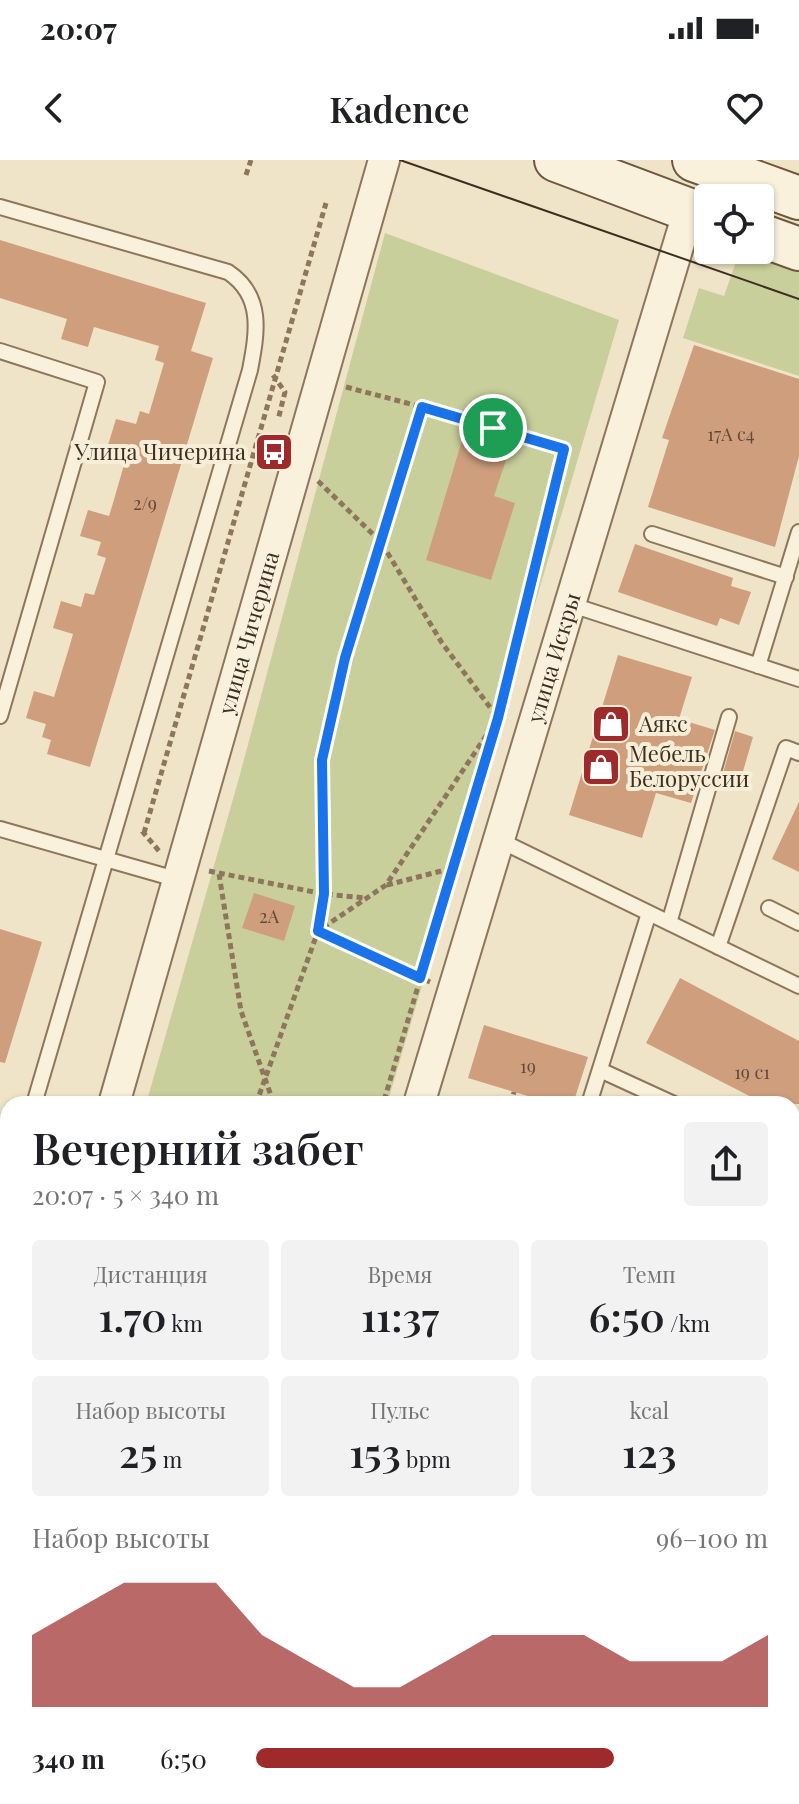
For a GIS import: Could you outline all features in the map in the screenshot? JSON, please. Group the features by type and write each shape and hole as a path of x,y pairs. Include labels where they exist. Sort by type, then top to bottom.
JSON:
{"main road":[{"path":"556,160 694,212"},
{"path":"694,160 799,198"},
{"path":"774,240 799,249"}],"street":[{"name":"улица Чичерина","path":"116,1096 172,869 384,160"},
{"name":"улица Искры","path":"421,1096 569,604 694,226"}],"lane":[{"path":"0,207 228,272 242,281 254,301 257,324 254,347 123,809 36,1096"},
{"path":"0,351 97,382 0,716"},
{"path":"758,666 799,532"},
{"path":"652,534 786,577"},
{"path":"569,604 799,679"},
{"path":"669,923 729,717"},
{"path":"718,947 786,748 799,753"},
{"path":"0,829 108,861 172,869"},
{"path":"499,840 799,986"},
{"path":"769,908 799,923"},
{"path":"592,1096 649,913"},
{"path":"600,1070 657,1096"}],"path":[{"path":"246,175 251,160"},
{"path":"144,833 326,203"},
{"path":"254,347 285,392 277,421"},
{"path":"340,386 564,449 498,718 385,1096"},
{"path":"259,1096 318,931 324,894 322,760 345,658 422,407"},
{"path":"315,477 381,542 442,643 498,718"},
{"path":"386,885 498,718"},
{"path":"123,809 172,869"},
{"path":"318,931 386,885 453,868"},
{"path":"208,870 324,894 366,898"},
{"path":"219,874 241,1011 271,1096"},
{"path":"318,931 453,993"},
{"path":"513,1096 514,1092"}],"green space":[{"path":"385,233 619,320 389,1096 148,1096 239,778"},
{"path":"774,261 799,269 799,376 683,338 699,288 724,296 735,264 774,264"}],"building":[{"path":"0,240 206,303 191,351 213,358 90,767 47,754 51,740 42,737 46,724 26,718 34,691 54,697 69,648 73,634 53,628 61,601 81,607 85,593 94,595 106,558 97,555 101,542 80,536 88,510 109,516 113,503 128,451 108,445 116,419 136,424 140,411 149,414 164,363 155,360 159,346 94,327 88,347 61,339 67,319 0,298"},
{"path":"694,345 799,379 799,456 775,547 648,507 669,440 662,438"},
{"path":"463,437 509,451 494,496 515,503 491,580 426,560"},
{"path":"635,544 733,578 731,586 751,592 739,625 720,618 717,626 618,592"},
{"path":"618,655 692,677 679,719 715,730 691,803 656,793 642,838 569,815"},
{"path":"735,731 753,737 739,785 721,780"},
{"path":"799,802 799,872 772,859"},
{"path":"254,893 295,906 284,941 242,928"},
{"path":"0,929 42,942 5,1063 0,1062"},
{"path":"680,978 799,1041 799,1096 749,1096 646,1043"},
{"path":"484,1025 588,1057 576,1096 528,1096 468,1078"}],"tram line":[{"path":"400,160 799,299"}],"place":[{"name":"Улица Чичерина","path":"274,452"},
{"name":"Аякс","path":"611,724"},
{"name":"Мебель Белоруссии","path":"601,767"}],"route":[{"path":"422,407 493,428 564,449 498,718 420,978 318,931 324,894 322,760 345,658 422,407"}]}
